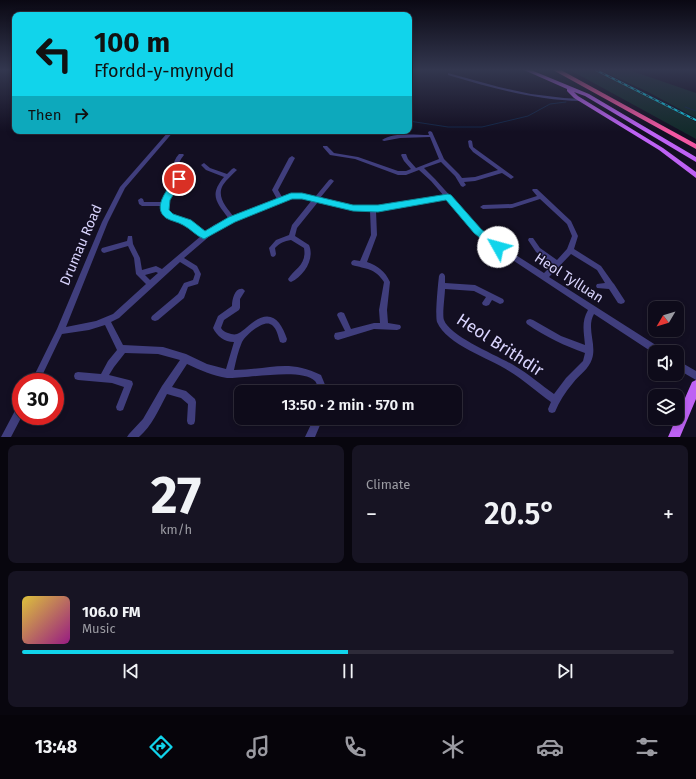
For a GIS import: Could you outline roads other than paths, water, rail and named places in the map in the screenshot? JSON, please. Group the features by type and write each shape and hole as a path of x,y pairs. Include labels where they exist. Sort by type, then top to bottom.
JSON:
{"highway":[{"path":"593,90 696,147"},
{"path":"600,90 696,142"}],"main road":[{"path":"572,90 580,97 673,158 696,176"},
{"path":"573,90 631,120 696,160"},
{"path":"580,97 605,106"},
{"path":"620,123 631,120"},
{"path":"674,437 693,405 696,386"}],"street":[{"path":"512,90 550,99 580,97"},
{"name":"Drumau Road","path":"39,373 60,331 105,222 123,187 169,134"},
{"path":"384,140 397,136 407,138 430,134 442,160 462,183 502,171"},
{"path":"470,141 471,147 475,151 512,177"},
{"path":"325,147 332,154 361,159 398,173 418,169 442,160"},
{"path":"181,155 176,161 175,168 179,179 164,204 165,211 170,216 187,223 204,235"},
{"name":"Heol Tylluan","path":"404,156 406,160 448,197 478,231 498,247 648,345"},
{"path":"280,199 274,190 292,158"},
{"path":"204,166 208,169 228,176"},
{"path":"232,219 218,200 216,191 221,183 234,170"},
{"path":"292,237 294,228 330,181"},
{"path":"535,190 569,223 575,236 570,250 545,277"},
{"path":"60,331 90,327 116,316 162,272 204,235 232,219 280,199 297,195 353,208 373,208 403,206 448,197"},
{"path":"483,207 512,206 542,196"},
{"path":"141,200 142,204 164,204"},
{"path":"363,263 374,235 373,208"},
{"path":"273,254 272,248 275,243 292,237"},
{"path":"291,279 305,265 308,252 308,247 292,237"},
{"path":"104,250 130,240 139,274 150,284"},
{"path":"530,240 538,250 558,263"},
{"path":"570,250 599,268 621,301"},
{"path":"155,318 181,296 186,285 196,282 198,274 195,268 179,258"},
{"path":"354,263 363,263 378,270 387,282 383,310 384,327"},
{"path":"139,274 156,269 162,272"},
{"name":"Heol Brithdir","path":"442,276 440,320 450,333 489,357 513,368 555,400"},
{"path":"442,286 475,288 500,301"},
{"path":"599,286 612,286"},
{"path":"240,338 220,333 217,328 221,318 236,308 236,299 241,291"},
{"path":"486,303 491,296"},
{"path":"552,409 555,400 577,371 585,366 590,344 586,321 592,309"},
{"path":"341,315 349,332"},
{"path":"229,374 240,338 256,323 265,319 272,320 280,327 283,339"},
{"path":"107,321 117,344 123,349 163,351 186,358 209,370 229,374 283,370 299,372 318,378 321,385"},
{"path":"530,322 564,343 588,350"},
{"path":"338,336 374,326 397,327"},
{"path":"103,378 111,364 123,349"},
{"path":"132,437 151,419 165,389 186,358"},
{"path":"684,368 696,376"},
{"path":"78,376 112,379 129,384 120,407"},
{"path":"165,389 183,394 192,402 191,421"},
{"path":"6,437 12,425"},
{"path":"310,437 316,425"}],"waterway":[{"path":"412,121 448,127 482,127 528,116 550,104 566,102"},
{"path":"685,107 696,111"}],"railway":[{"path":"637,90 696,120"}]}
